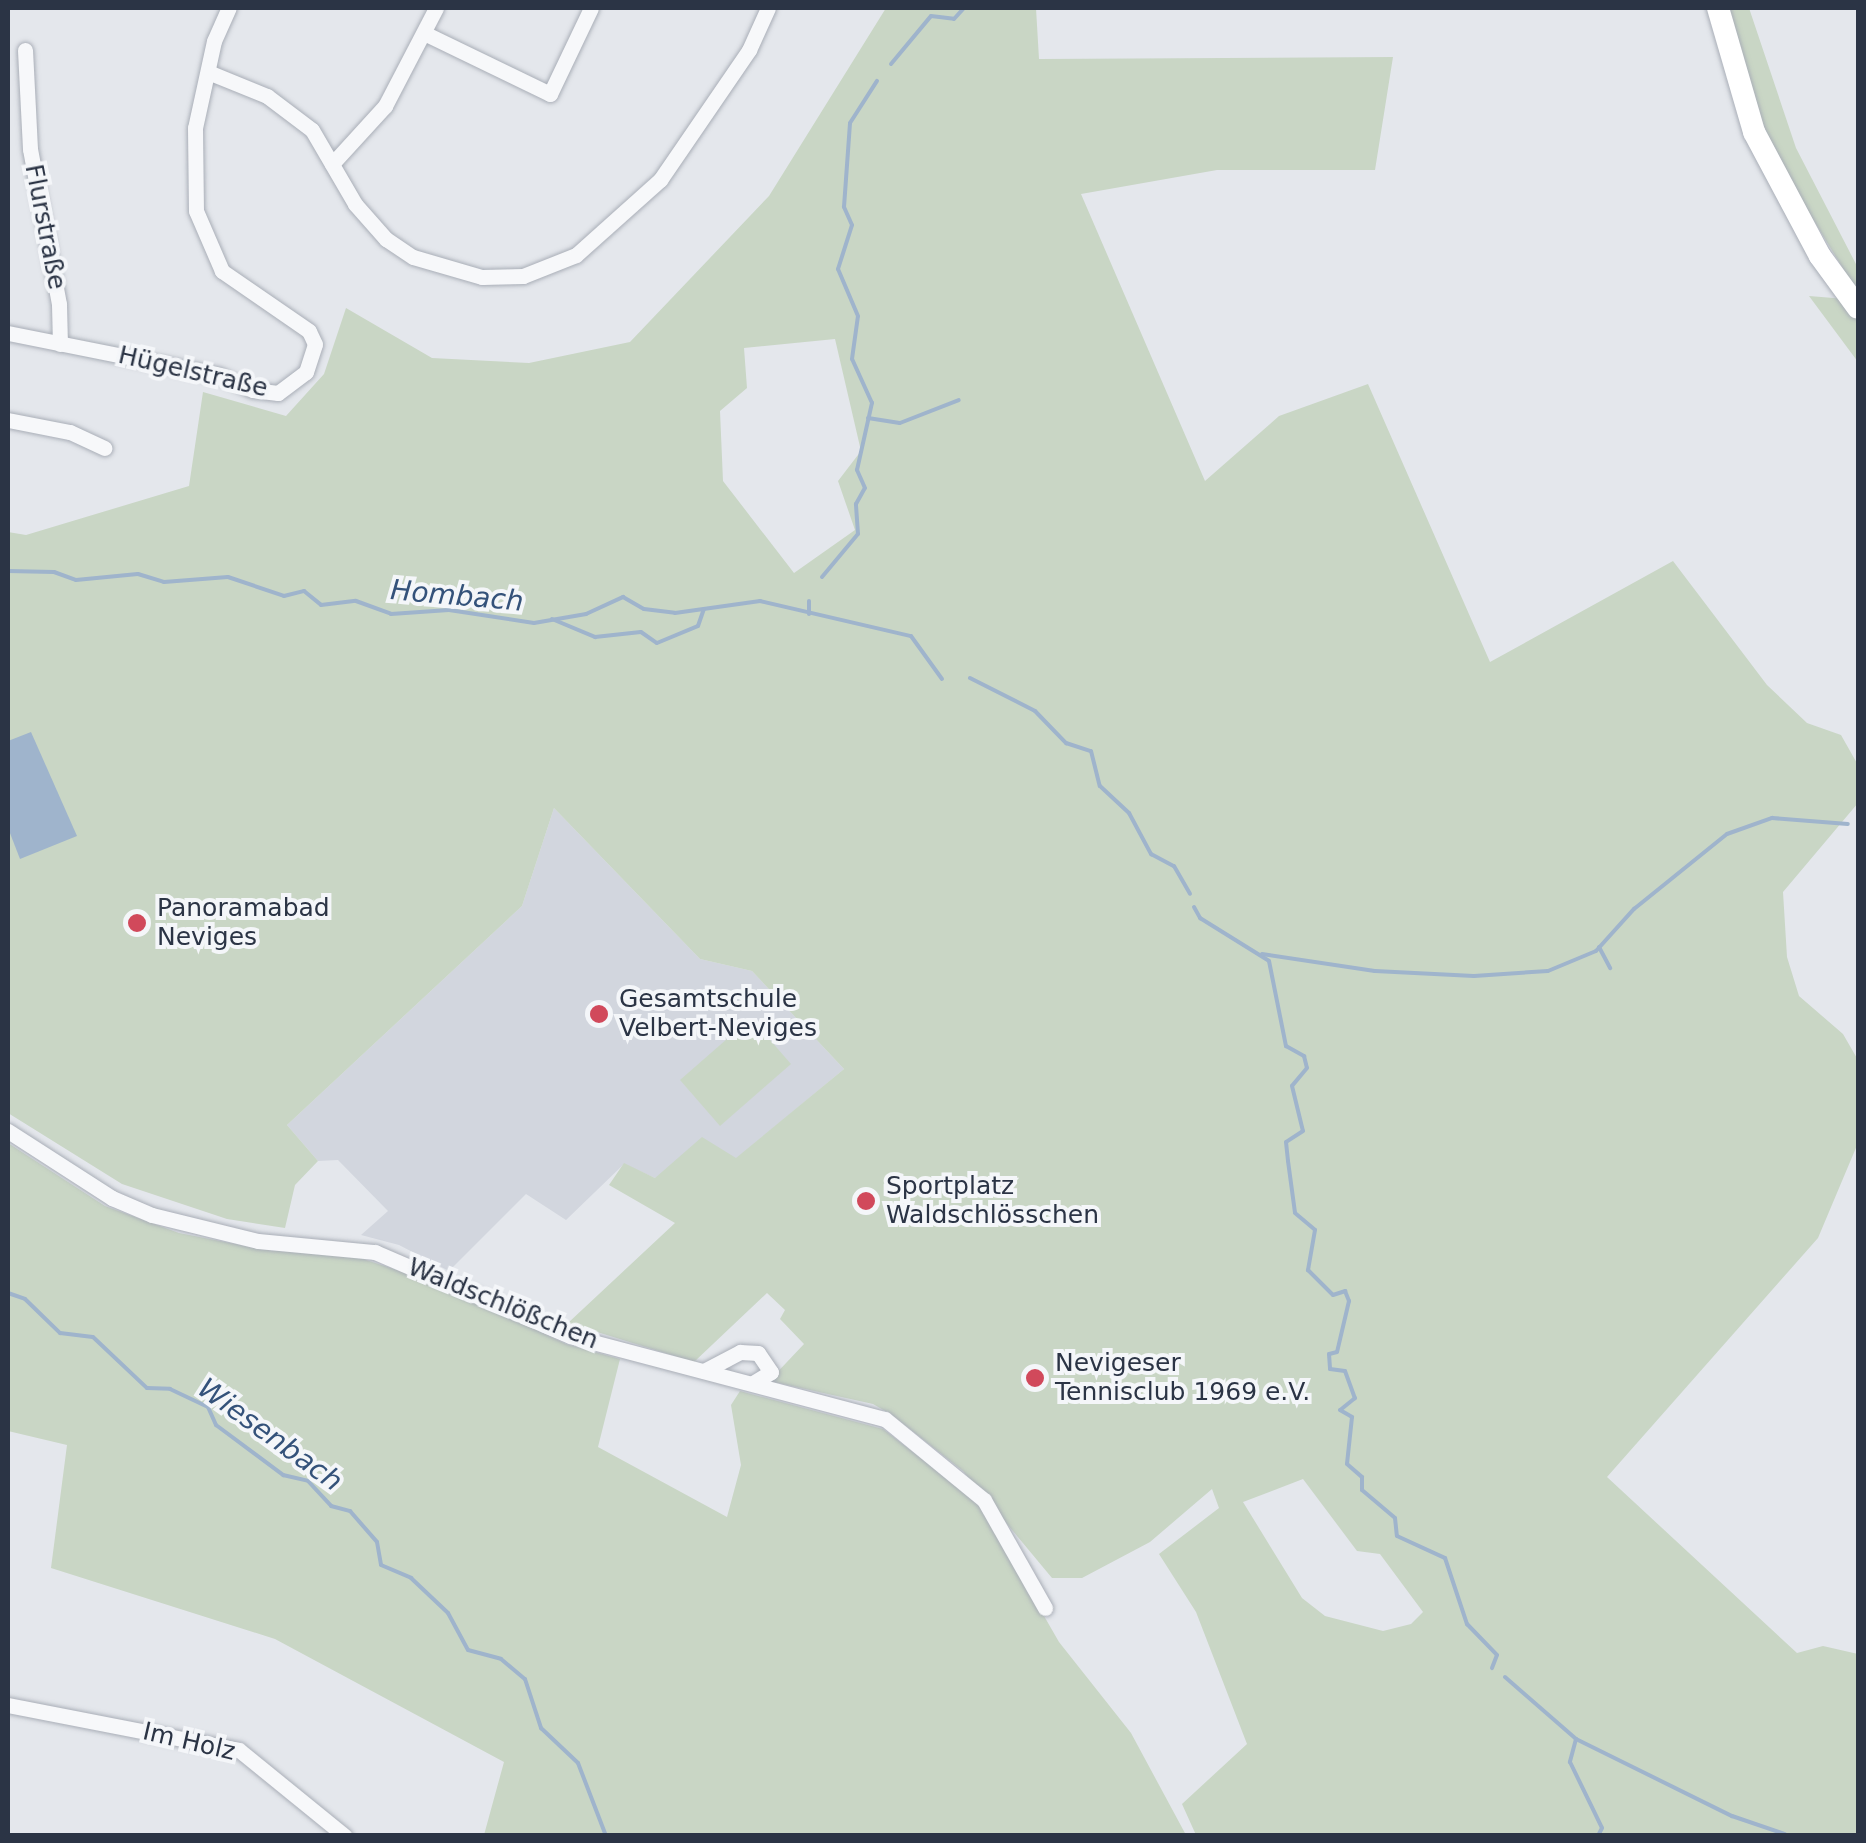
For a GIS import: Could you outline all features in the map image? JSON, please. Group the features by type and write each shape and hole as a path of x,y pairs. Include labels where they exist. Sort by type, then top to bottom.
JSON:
{"main road":[{"path":"1718,8 1761,146 1820,256 1858,308"}],"street":[{"name":"Hügelstraße","path":"8,333 219,374 278,393 306,372 315,344 309,331 244,292 222,271 201,234 194,142 208,72 229,8"},
{"path":"332,164 384,106 436,8"},
{"path":"424,33 550,94 591,8"},
{"path":"208,72 267,96 312,130 355,204 386,240 413,257 482,277 524,276 550,267 623,218 660,180 749,50 768,8"},
{"name":"Flurstraße","path":"25,50 30,149 56,288 60,344"},
{"path":"8,420 70,432 105,448"},
{"name":"Waldschlößchen","path":"8,1130 152,1216 258,1241 375,1252 570,1336 885,1420 938,1458 984,1500 1045,1608"},
{"path":"704,1371 740,1352 758,1353 771,1372 749,1384"},
{"name":"Im Holz","path":"8,1705 239,1750 345,1836"}],"shaded area":[{"name":"Gesamtschule Velbert-Neviges","path":"554,808 700,959 752,971 844,1069 736,1159 655,1178 624,1164 566,1220 526,1194 449,1271 399,1245 361,1235 388,1211 338,1160 318,1161 287,1125 522,906"}],"green space":[{"path":"886,8 1036,8 1039,59 1393,57 1375,170 1217,170 1081,194 1205,481 1279,416 1368,384 1490,662 1673,561 1767,685 1807,723 1841,735 1858,765 1858,803 1783,892 1787,957 1799,996 1843,1034 1858,1060 1858,1143 1818,1238 1607,1477 1797,1653 1823,1646 1858,1654 1858,1835 1196,1835 1182,1804 1247,1744 1196,1612 1159,1554 1219,1508 1212,1489 1150,1542 1082,1578 1052,1578 963,1471 892,1415 873,1404 769,1381 804,1344 780,1319 785,1310 767,1293 694,1362 568,1323 675,1223 609,1185 624,1163 655,1178 702,1137 736,1158 844,1069 752,971 700,959 554,808 522,906 287,1125 318,1161 295,1185 285,1228 227,1219 122,1184 8,1113 8,532 26,535 189,486 203,392 286,416 324,374 346,308 432,358 529,363 630,342 769,196","holes":["835,339 861,451 838,481 855,530 794,573 723,481 720,411 747,388 744,348","1303,1479 1357,1551 1380,1554 1423,1612 1411,1624 1383,1631 1325,1616 1302,1598 1243,1502"]},
{"path":"1726,8 1749,8 1796,148 1858,268 1858,293 1778,162 1738,60"},
{"path":"1809,296 1858,300 1858,362"},
{"path":"751,1018 791,1064 720,1126 680,1080"},
{"path":"8,1143 105,1206 179,1233 267,1250 357,1257 437,1283 566,1344 620,1359 598,1447 727,1517 741,1465 731,1405 740,1391 883,1429 979,1503 1059,1642 1131,1733 1186,1835 484,1835 504,1762 275,1639 51,1568 67,1445 8,1431"}],"water":[{"path":"31,732 77,836 20,859 8,828 8,741"}],"waterway":[{"path":"891,64 931,16 954,19 964,8"},
{"path":"822,577 858,534 856,504 865,488 857,470 872,403 852,359 858,316 838,269 852,225 844,207 850,123 877,81"},
{"path":"868,418 900,423 959,400"},
{"name":"Hombach","path":"8,571 54,572 76,580 138,574 164,582 228,577 284,596 304,591 321,605 356,601 391,614 449,610 534,623 586,614 623,597 644,609 675,613 760,601 911,636 942,679"},
{"path":"809,601 809,614"},
{"path":"552,619 595,637 641,632 657,643 698,626 704,609"},
{"name":"Hombach","path":"970,678 1035,711 1066,743 1091,751 1100,786 1129,813 1151,854 1174,866 1190,894"},
{"path":"1262,954 1375,971 1474,976 1548,971 1596,951 1634,909 1727,834 1772,818 1848,824"},
{"name":"Hombach","path":"1194,907 1200,918 1269,961 1286,1046 1304,1056 1307,1068 1292,1086 1303,1131 1286,1142 1288,1161 1295,1213 1315,1230 1308,1270 1333,1295 1345,1291 1349,1301 1337,1352 1329,1354 1330,1369 1345,1371 1355,1398 1340,1410 1352,1417 1347,1464 1362,1477 1362,1490 1395,1518 1397,1536 1445,1558 1467,1624 1497,1655 1492,1668"},
{"path":"1599,947 1610,968"},
{"name":"Wiesenbach","path":"8,1293 25,1299 60,1333 93,1337 147,1388 170,1389 208,1407 216,1425 283,1475 308,1481 331,1506 350,1511 377,1542 381,1565 411,1578 448,1613 468,1650 501,1659 525,1679 541,1728 578,1763 606,1836"},
{"name":"Hombach","path":"1505,1677 1576,1739 1570,1762 1602,1828 1598,1836"},
{"path":"1576,1739 1732,1816 1785,1834"}],"place":[{"name":"Panoramabad Neviges","path":"137,923"},
{"name":"Gesamtschule Velbert-Neviges","path":"599,1014"},
{"name":"Sportplatz Waldschlösschen","path":"866,1201"},
{"name":"Nevigeser Tennisclub 1969 e.V.","path":"1035,1378"}]}
